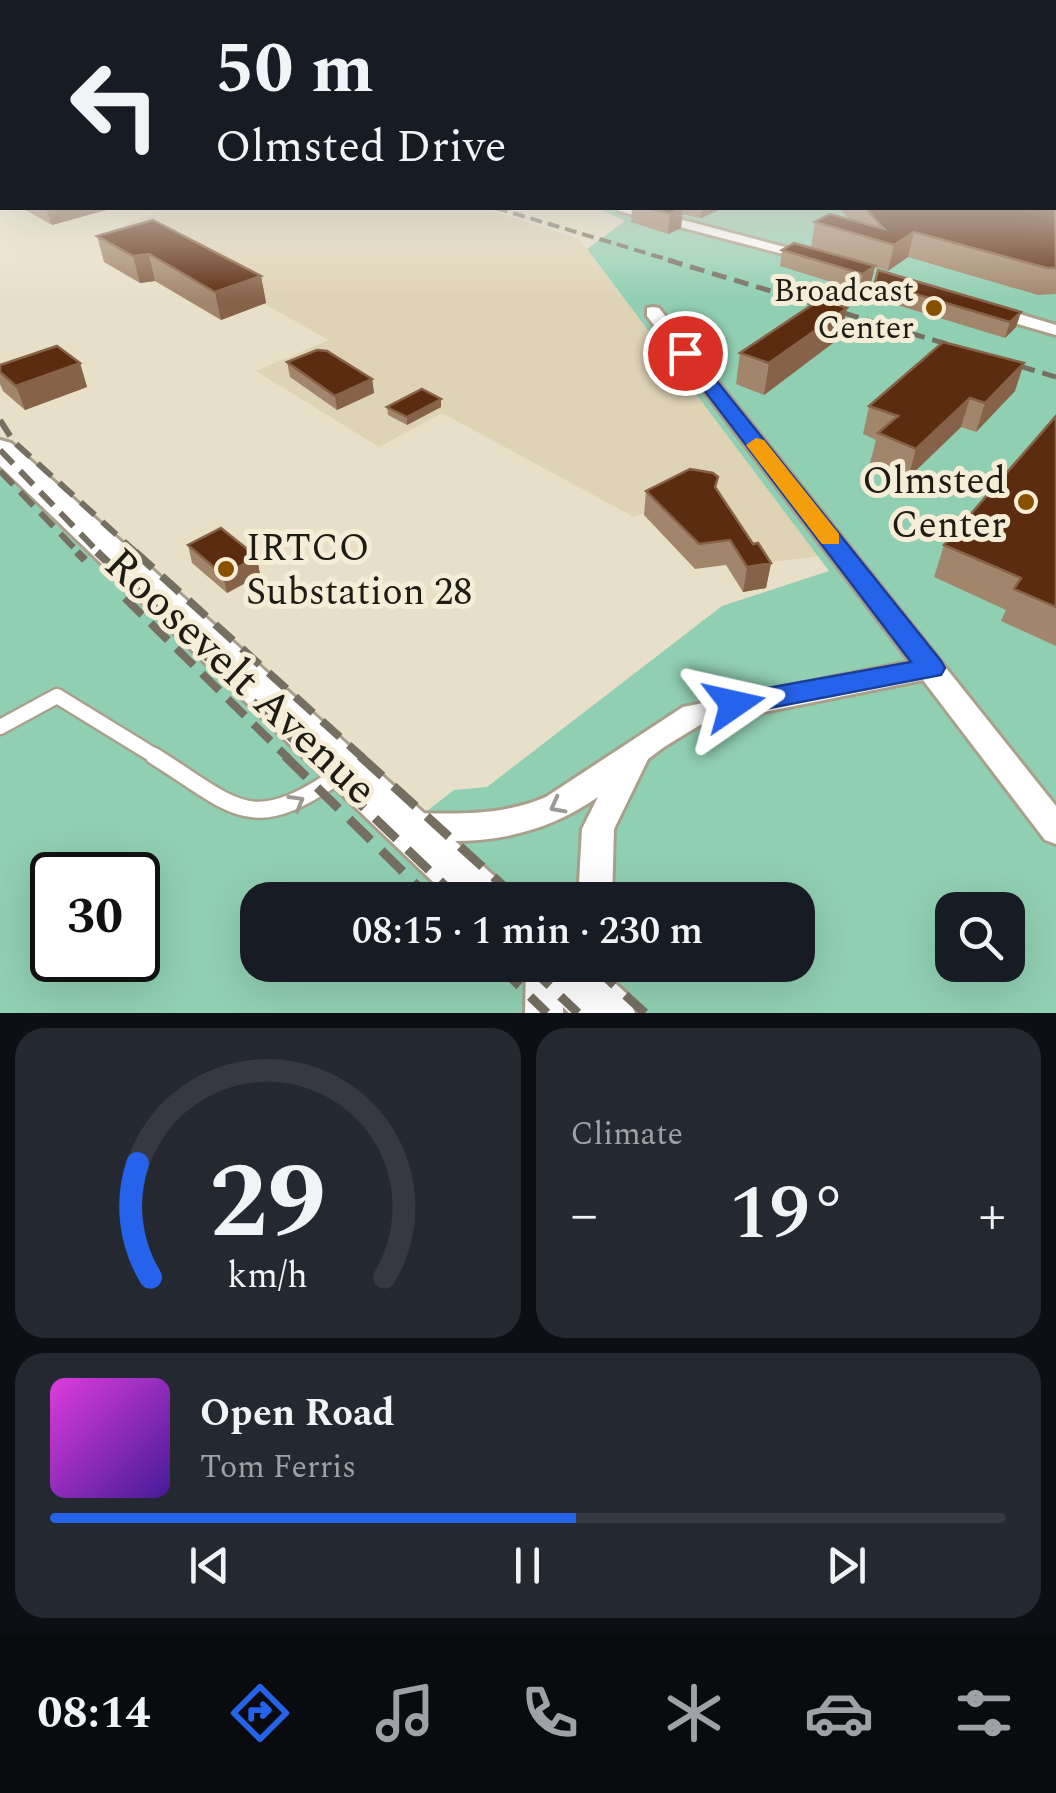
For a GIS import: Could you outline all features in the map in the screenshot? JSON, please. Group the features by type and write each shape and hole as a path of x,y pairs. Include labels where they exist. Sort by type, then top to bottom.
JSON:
{"main road":[{"name":"Roosevelt Avenue","path":"0,449 466,882"},
{"path":"583,982 604,996"}],"street":[{"path":"632,210 826,261"},
{"path":"980,307 1056,330"},
{"path":"653,312 1056,830"},
{"path":"406,827 502,825 534,817 567,801 693,715 931,668"},
{"path":"596,882 598,829 638,752"},
{"path":"544,982 544,1013"}],"lane":[{"path":"0,727 57,696 244,811 278,812 345,771"}],"shaded area":[{"path":"158,210 489,210 579,239 819,556 755,564 676,500 634,517 442,413 379,447 256,371 329,340 140,235 113,230"}],"green space":[{"path":"601,210 1056,210 1056,1013 0,1013 0,449 406,827 454,790 487,787 722,606 829,571 587,249 625,221"}],"building":[{"path":"867,210 1055,210 1056,268 914,232 894,245 815,222 830,214 884,229"},
{"path":"153,220 261,276 215,292 149,254 133,256 97,236"},
{"path":"794,243 875,266 863,274 782,250"},
{"path":"878,270 1021,312 1010,322 875,282"},
{"path":"821,299 847,308 769,363 740,353"},
{"path":"943,342 1024,363 985,403 970,398 916,449 878,433 898,416 869,406"},
{"path":"57,346 80,363 16,386 0,372 0,365"},
{"path":"317,350 327,351 372,379 335,396 287,362"},
{"path":"422,389 441,399 407,417 387,407"},
{"name":"Olmsted Center","path":"1056,416 1056,607 1014,589 1021,578 944,545"},
{"path":"690,469 718,477 715,487 753,544 758,543 771,563 747,567 730,540 699,544 646,491"},
{"path":"221,528 257,557 223,575 188,545"}],"railway":[{"path":"503,210 676,262"},
{"path":"668,260 1056,377"},
{"path":"0,420 14,442 138,554"},
{"path":"0,450 100,554"},
{"path":"0,471 80,554"},
{"path":"77,552 85,560"},
{"path":"97,552 312,758"},
{"path":"135,552 363,758"},
{"path":"125,598 288,758"},
{"path":"285,756 414,882"},
{"path":"310,756 441,882"},
{"path":"360,756 499,882"},
{"path":"515,982 547,1013"},
{"path":"546,982 578,1013"},
{"path":"611,982 645,1013"}],"slow traffic":[{"path":"756,445 830,539"}],"place":[{"name":"Broadcast Center","path":"934,308"},
{"name":"Olmsted Center","path":"1026,502"},
{"name":"IRTCO Substation 28","path":"226,569"}],"route":[{"path":"685,353 931,668 734,704"}]}
